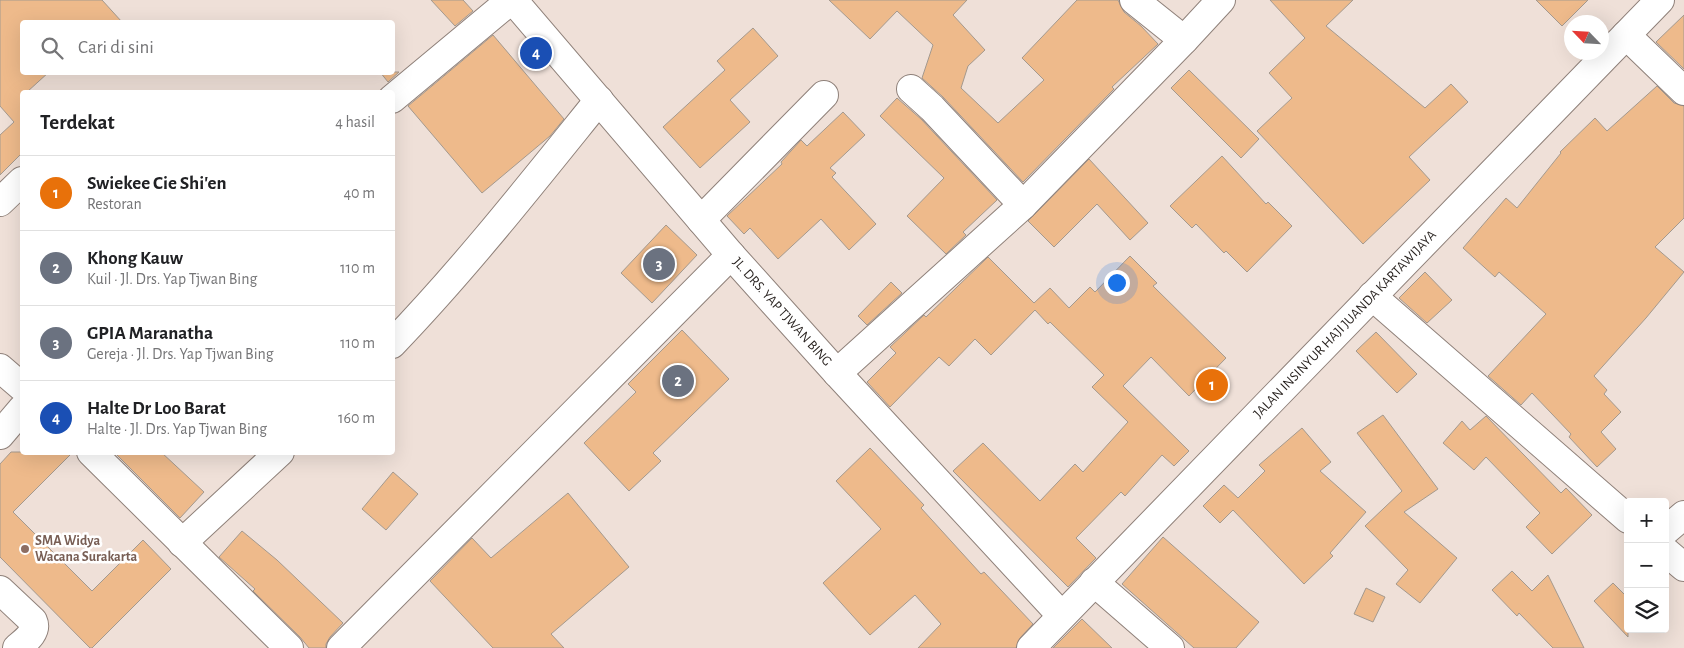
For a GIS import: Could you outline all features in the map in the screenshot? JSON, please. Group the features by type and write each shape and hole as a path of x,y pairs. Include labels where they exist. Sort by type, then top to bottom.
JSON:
{"street":[{"path":"395,97 512,0"},
{"name":"JL. DRS. YAP TJWAN BING","path":"512,0 731,255 837,373 1061,615"},
{"path":"1134,0 1184,40"},
{"path":"837,373 1023,205 1221,0"},
{"name":"JALAN INSINYUR HAJI JUANDA KARTAWIJAYA","path":"1030,648 1660,0"},
{"path":"1626,35 1684,91"},
{"path":"911,89 932,108 1023,205"},
{"path":"701,220 824,95"},
{"path":"395,341 430,304 506,216 599,100"},
{"path":"0,202 20,183"},
{"path":"341,648 731,255"},
{"path":"1372,296 1624,516"},
{"path":"0,368 20,385"},
{"path":"0,435 20,411"},
{"path":"94,455 289,648"},
{"path":"182,543 277,455"},
{"path":"1669,528 1684,515"},
{"path":"1669,554 1684,567"},
{"path":"1094,582 1170,648"},
{"path":"0,590 33,621 35,626 34,630 18,648"}],"building":[{"path":"0,0 102,0 120,20 20,20 20,75 46,75 29,90 20,90 20,155 0,175 0,135 14,122 0,106"},
{"path":"431,0 463,0 473,11 455,26"},
{"path":"829,0 967,0 953,15 985,50 968,66 961,88 998,123 1044,80 1022,58 1077,0 1118,0 1124,12 1158,44 1112,87 1114,89 1023,182 943,97 922,78 933,45 897,11 870,39"},
{"path":"1270,0 1353,0 1326,26 1425,108 1451,84 1468,102 1409,157 1430,180 1363,244 1257,131 1292,98 1269,73 1305,38"},
{"path":"1536,0 1588,0 1573,15 1564,15 1564,24 1562,26"},
{"path":"1684,15 1684,69 1656,42"},
{"path":"753,28 778,56 730,100 750,122 700,168 663,127 725,70 717,61"},
{"path":"493,35 564,119 550,136 482,193 408,106"},
{"path":"1189,70 1259,139 1241,158 1171,88"},
{"path":"395,72 399,72 388,82 382,75 395,75"},
{"path":"1657,86 1674,103 1684,106 1684,218 1655,247 1684,272 1594,376 1607,390 1604,394 1621,412 1601,432 1616,449 1597,467 1569,437 1571,434 1532,393 1521,405 1488,376 1546,314 1499,272 1495,277 1463,248 1506,198 1517,208 1560,152 1595,118 1607,131"},
{"path":"897,98 921,119 997,200 963,232 966,235 946,254 907,216 944,178 880,116"},
{"path":"843,112 865,135 830,168 836,173 832,177 876,224 849,250 821,219 778,259 750,228 744,234 727,216 782,164 781,162 801,140 807,146"},
{"path":"1222,156 1266,204 1268,202 1292,226 1247,272 1226,251 1224,253 1196,224 1192,228 1170,206"},
{"path":"1089,159 1148,223 1130,240 1097,204 1054,247 1028,221"},
{"path":"666,225 697,255 652,303 621,273"},
{"path":"1130,256 1157,283 1153,286 1226,358 1189,396 1151,357 1123,386 1189,451 1174,466 1162,455 1125,496 1121,492 1076,538 1096,558 1068,587 953,471 983,443 1040,501 1075,464 1083,472 1128,422 1092,387 1104,375 1050,322 1048,324 1035,310 991,355 975,339 949,366 939,357 890,407 867,382 896,353 890,347 924,315 926,317 988,257 1034,303 1050,288 1069,308 1090,287 1095,292"},
{"path":"1425,272 1452,300 1427,323 1399,298"},
{"path":"891,282 902,293 867,325 858,316"},
{"path":"682,330 729,379 653,453 661,461 629,491 584,443 636,392 628,384"},
{"path":"1376,332 1417,374 1397,393 1356,351"},
{"path":"1383,415 1438,489 1404,512 1457,558 1420,603 1396,584 1408,570 1365,526 1402,491 1357,433"},
{"path":"1486,416 1561,493 1566,488 1592,515 1552,554 1526,527 1540,513 1486,457 1474,470 1443,443 1462,421 1470,430"},
{"path":"1302,428 1331,462 1320,471 1366,512 1330,553 1333,556 1304,584 1233,510 1220,523 1203,506 1224,485 1238,498 1265,471 1259,465"},
{"path":"870,448 924,505 921,508 981,574 984,572 1033,624 1020,638 1016,648 918,648 941,624 915,595 870,635 823,583 881,529 836,481"},
{"name":"SMA Widya Wacana Surakarta","path":"11,452 20,452 20,455 70,455 13,512 92,591 143,540 171,569 92,648 0,557 0,464"},
{"path":"117,455 164,455 204,492 180,518"},
{"path":"393,472 418,494 386,530 362,509"},
{"path":"568,493 629,567 551,634 564,648 493,648 430,581 472,538 491,558"},
{"path":"242,531 277,560 343,623 330,637 326,648 309,648 253,591 255,589 219,557"},
{"path":"1163,537 1259,622 1236,648 1194,648 1122,584"},
{"path":"1512,571 1532,591 1548,575 1584,648 1553,648 1519,613 1517,616 1492,590"},
{"path":"1613,583 1624,594 1624,633 1594,601"},
{"path":"1366,588 1385,597 1373,622 1354,614"},
{"path":"1082,619 1112,648 1053,648"}],"place":[{"name":"Halte Dr Loo Barat","path":"536,53"},
{"name":"GPIA Maranatha","path":"659,264"},
{"name":"Khong Kauw","path":"678,381"},
{"name":"Swiekee Cie Shi'en","path":"1212,385"},
{"name":"SMA Widya Wacana Surakarta","path":"25,549"}]}
